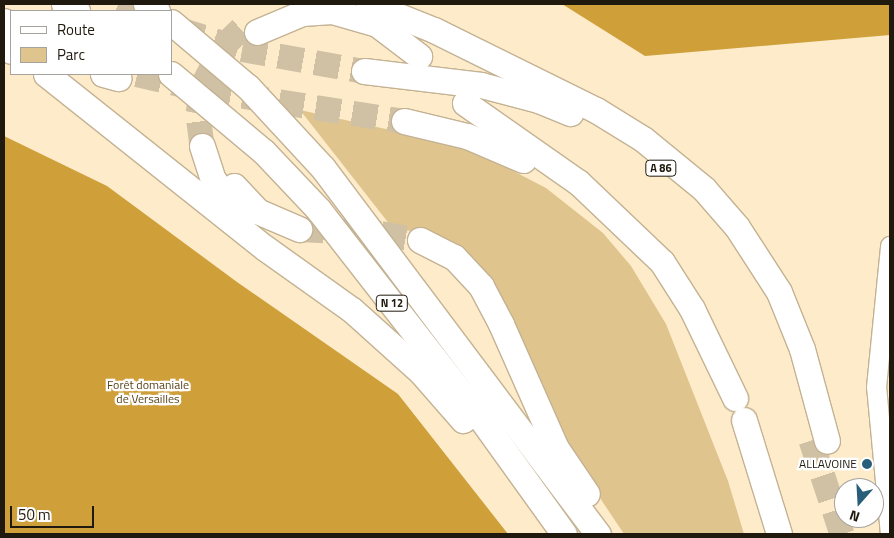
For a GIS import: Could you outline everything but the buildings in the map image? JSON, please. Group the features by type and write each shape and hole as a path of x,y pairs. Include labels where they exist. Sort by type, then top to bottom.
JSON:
{"highway":[{"path":"64,4 75,10"},
{"path":"287,4 253,27 302,13 332,11 377,24 419,56"},
{"path":"369,4 416,22 539,81"},
{"path":"400,4 539,81"},
{"name":"N 12","path":"172,23 248,88 322,168 595,529"},
{"name":"A 86","path":"364,71 451,80 538,100 610,132 659,167 709,213 740,254 767,299 790,354 819,440 793,324 765,268 737,227 704,189 665,155 622,125 539,81"},
{"path":"47,75 265,248 352,310"},
{"name":"N 12","path":"172,75 264,152 318,209 477,413 510,463 564,534"},
{"path":"465,103 578,182 662,262 692,308 735,398"},
{"path":"404,121 467,136 499,148 576,191 630,230"},
{"path":"299,229 272,220 248,203 228,179 209,148 213,179 242,218 352,310 421,372 492,454 510,463"},
{"path":"420,240 443,250 459,262 487,295 556,448 599,510 595,529"},
{"path":"744,420 779,534"}],"main road":[{"path":"890,246 876,387 890,534"}],"green space":[{"path":"562,4 890,4 890,35 645,56"},
{"path":"300,110 440,141 479,153 546,188 603,233 631,266 666,324 728,481 744,534 624,534 566,447 503,306 414,231 394,230"},
{"name":"Forêt domaniale de Versailles","path":"4,136 107,186 237,282 398,394 508,534 4,534"}],"tunnel":[{"path":"118,4 132,10"},
{"path":"202,146 198,113 203,84 223,46 248,22"},
{"path":"179,29 242,49 364,71"},
{"path":"141,75 206,90 404,121"},
{"path":"299,229 381,233 420,240"},
{"path":"811,440 842,534"}],"place":[{"name":"ALLAVOINE","path":"867,464"}]}
